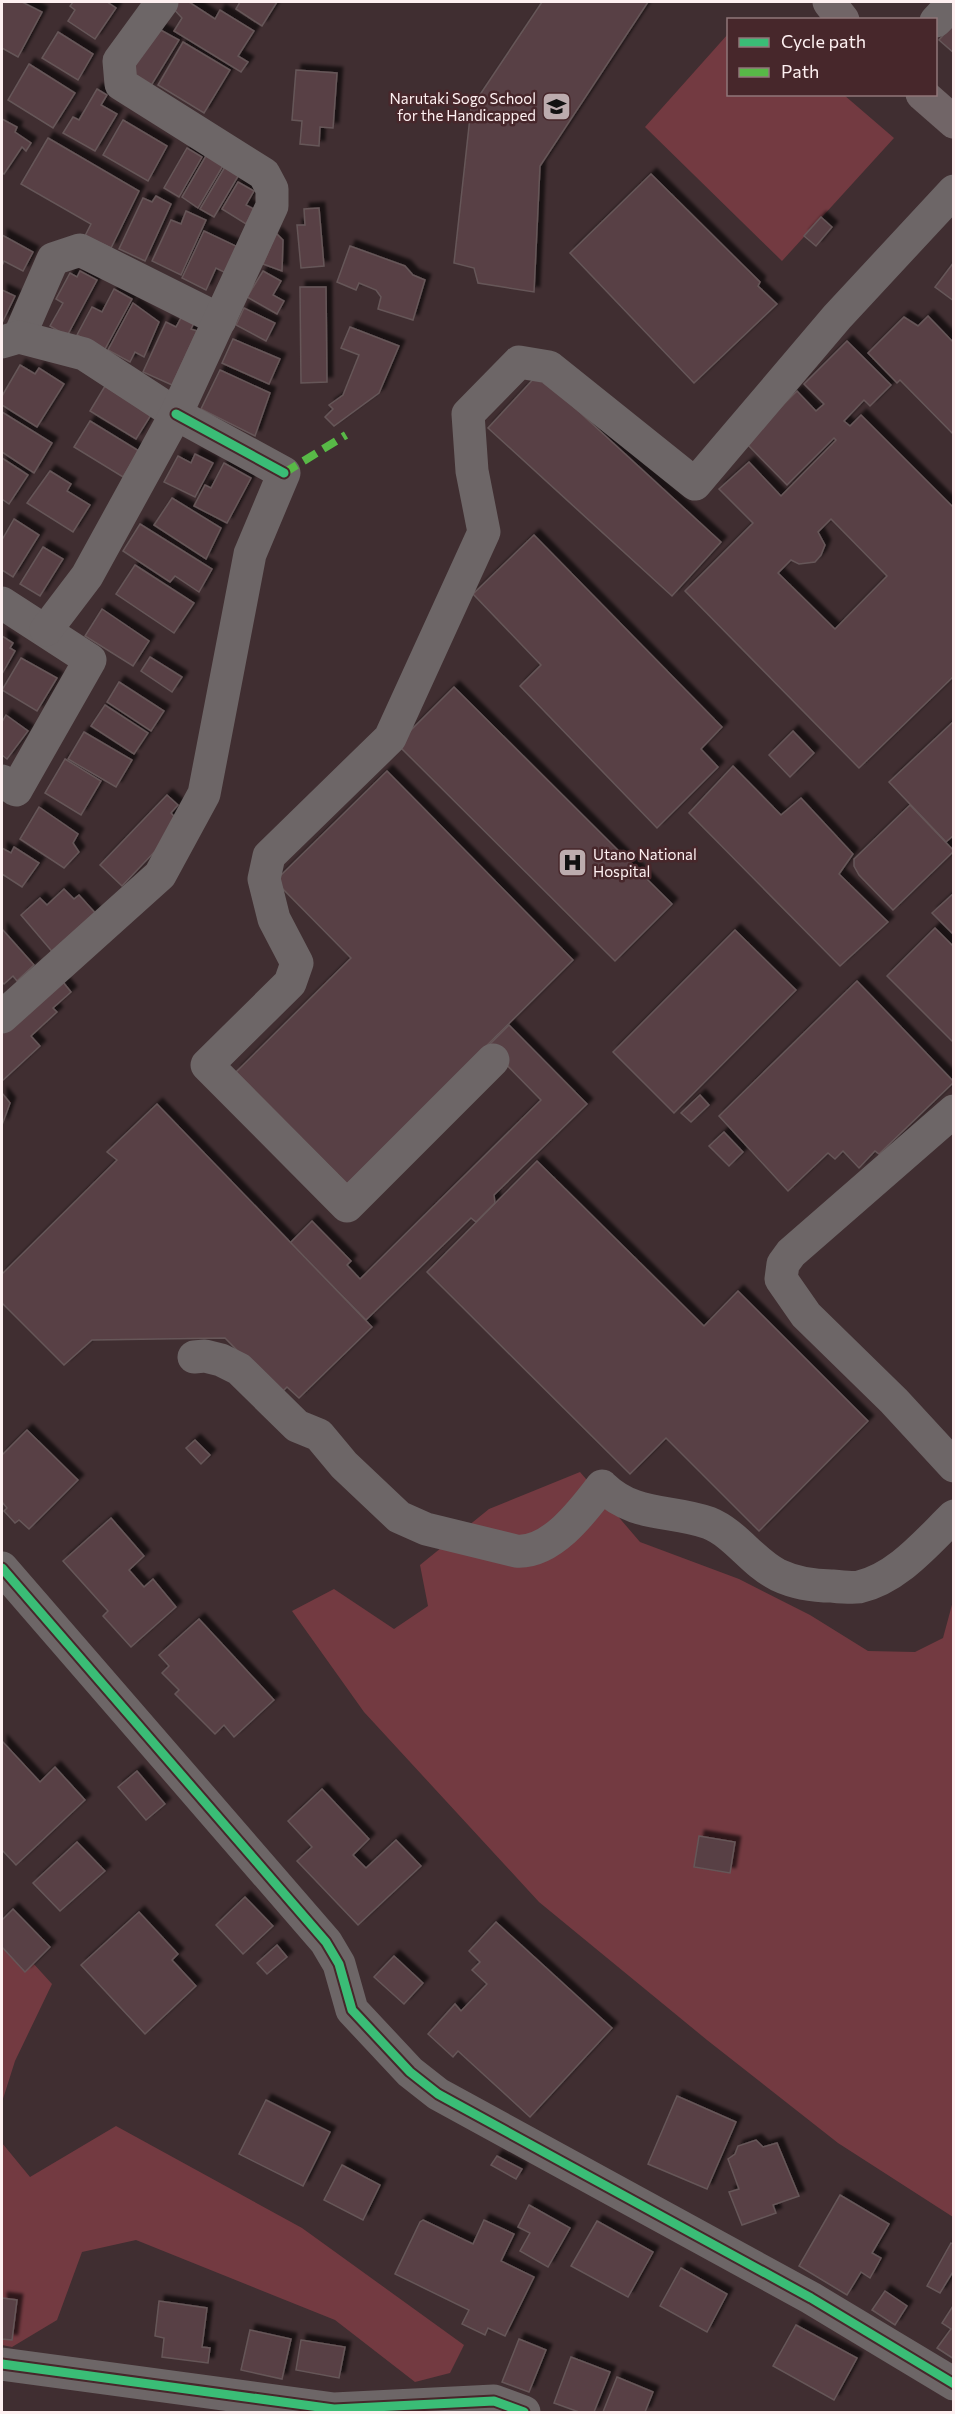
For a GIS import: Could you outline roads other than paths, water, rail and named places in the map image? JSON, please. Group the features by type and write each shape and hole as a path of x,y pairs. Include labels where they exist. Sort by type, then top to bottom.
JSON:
{"main road":[{"path":"829,2 841,18"},
{"path":"924,96 954,122"}],"street":[{"path":"46,630 87,576 176,414 272,206 272,189 264,174 121,84 119,62 162,2"},
{"path":"937,20 954,2"},
{"path":"493,1060 347,1206 207,1065 290,983 297,963 274,919 264,879 269,856 390,738 484,532 472,471 468,414 519,362 549,368 695,484 837,317 954,191"},
{"path":"2,1017 160,875 204,794 250,554 284,473 176,414 84,354 10,340 53,259 80,250 220,320"},
{"path":"2,603 90,660 16,790 2,781"},
{"path":"954,1112 791,1253 783,1264 781,1279 806,1315 894,1401 954,1466"},
{"path":"194,1357 205,1356 221,1360 239,1370 297,1426 319,1435 344,1465 399,1516 426,1529 516,1551 544,1545 578,1517 602,1486 610,1494 633,1506 657,1514 710,1524 731,1537 749,1555 779,1575 812,1586 858,1587 884,1578 908,1560 954,1516"},
{"path":"2,1568 326,1941 339,1964 352,2010 410,2072 438,2094 811,2298 954,2384"},
{"path":"2,2364 334,2409 494,2401 524,2412"}],"place":[{"name":"Narutaki Sogo School for the Handicapped","path":"557,107"},
{"name":"Utano National Hospital","path":"572,863"}]}
